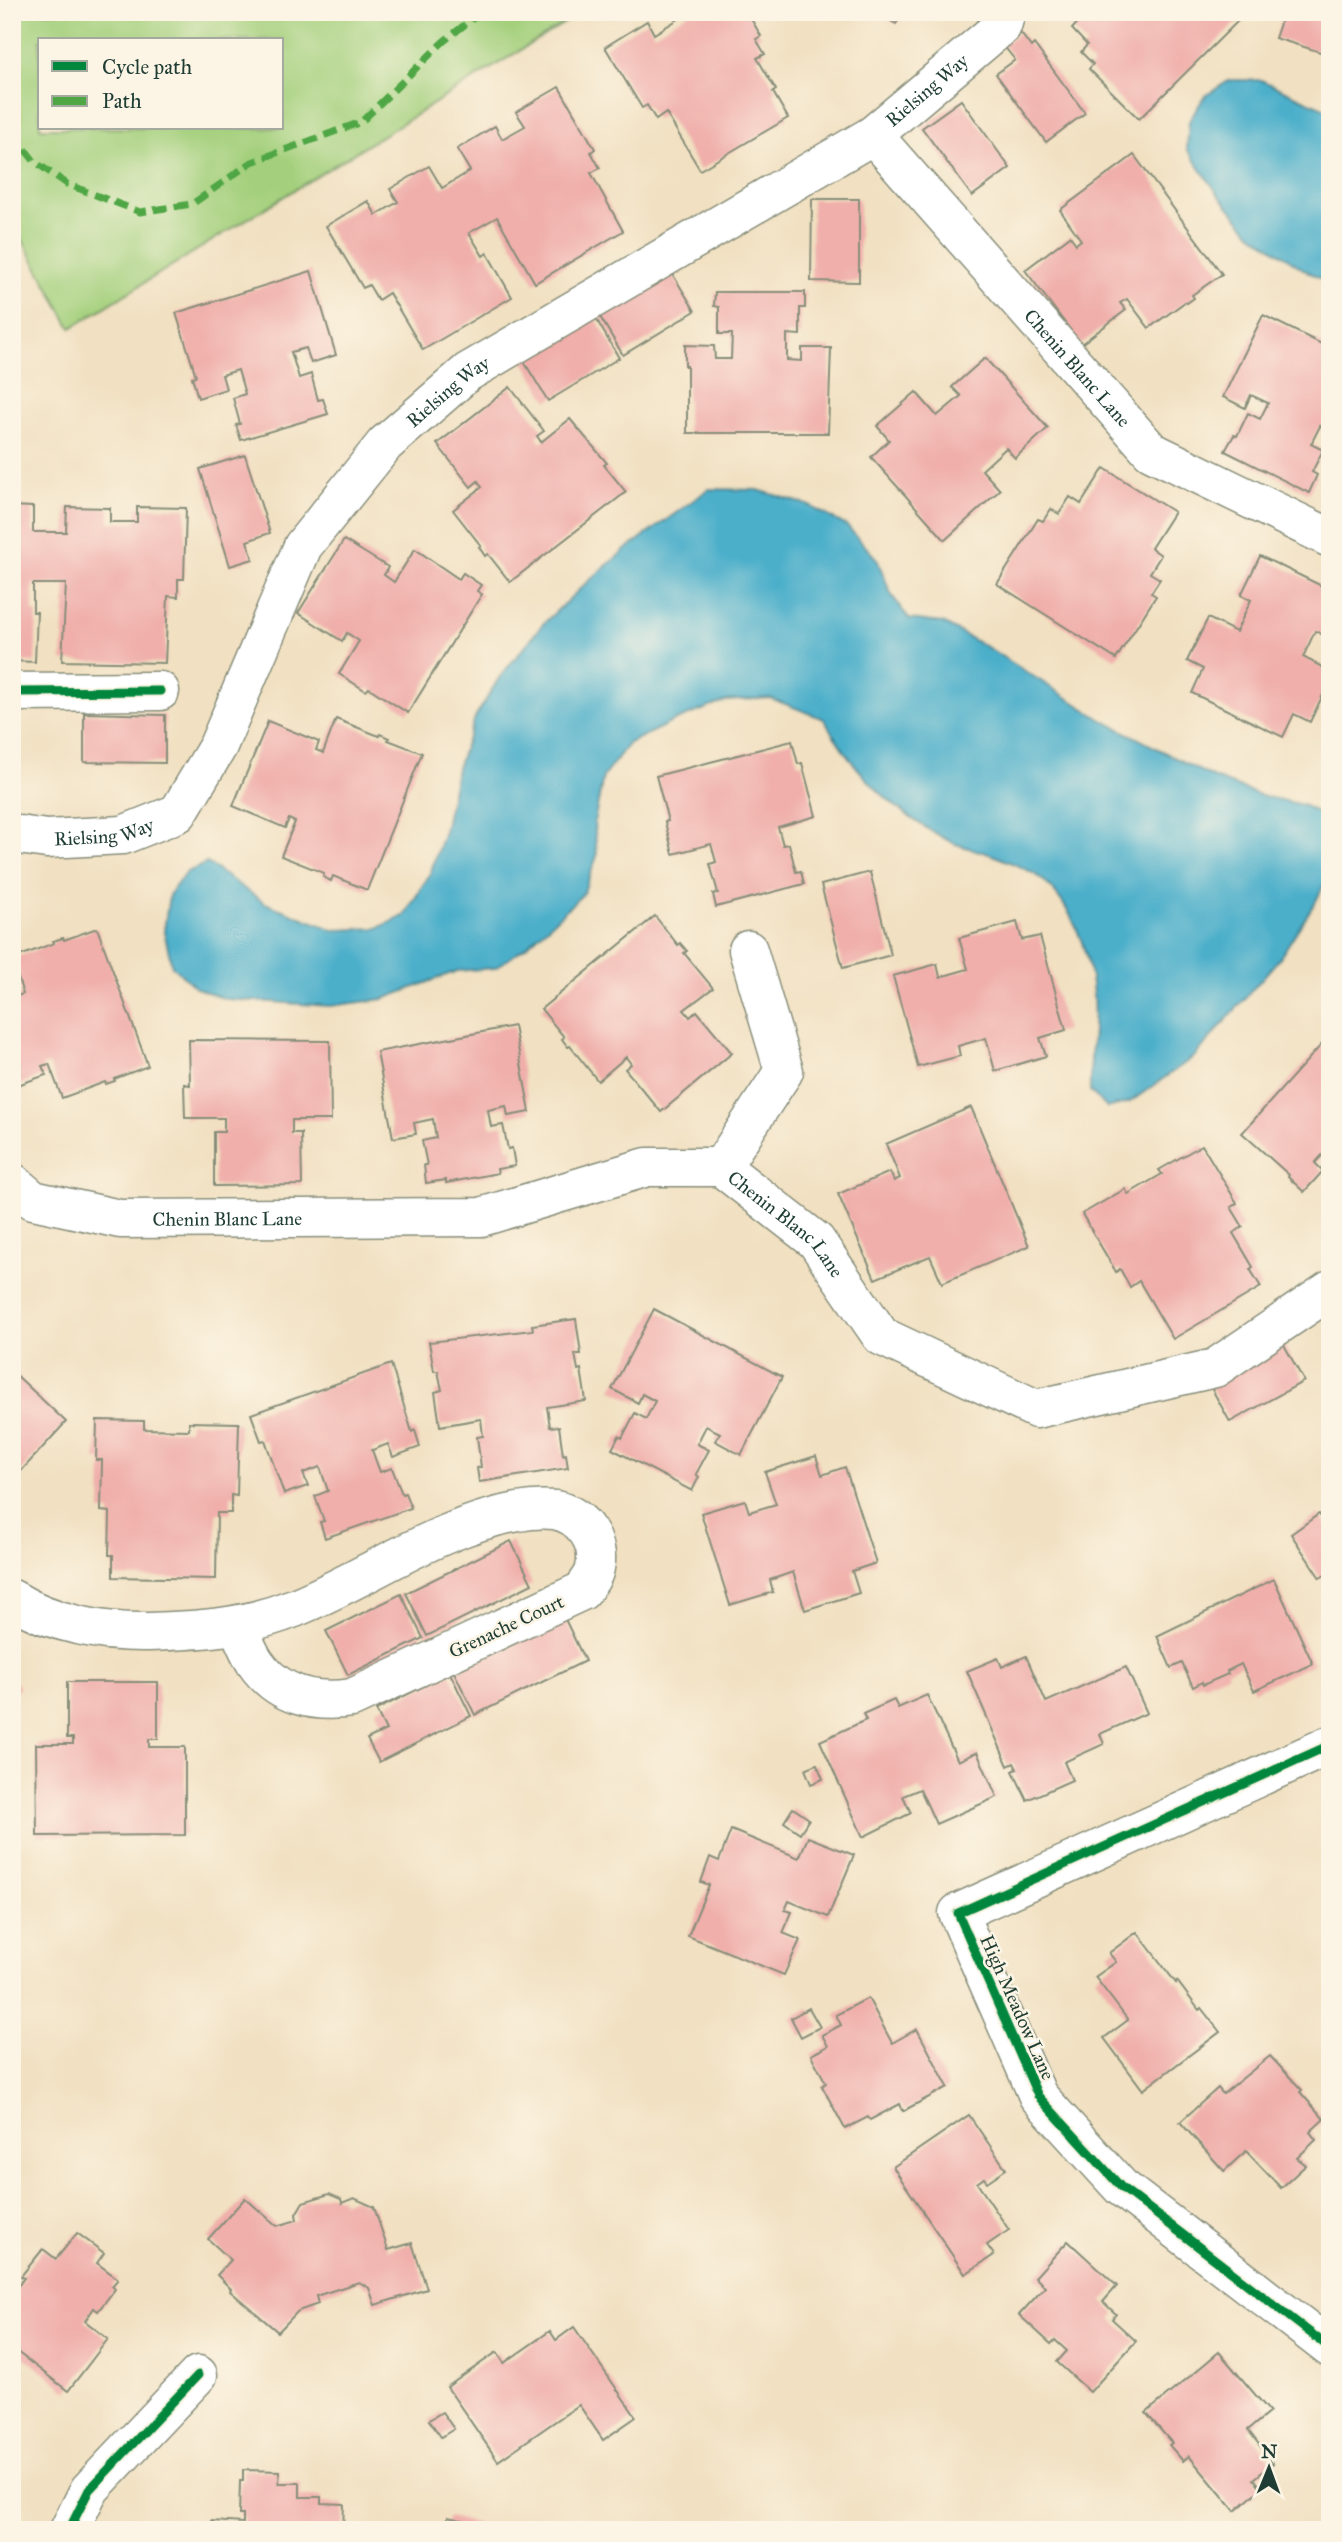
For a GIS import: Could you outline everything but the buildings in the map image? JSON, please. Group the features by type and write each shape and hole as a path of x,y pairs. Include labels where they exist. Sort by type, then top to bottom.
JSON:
{"street":[{"name":"Rielsing Way","path":"12,834 47,839 123,835 178,813 218,746 303,546 385,444 468,372 873,135 1002,26 1006,12"},
{"name":"Chenin Blanc Lane","path":"873,135 1151,451 1330,538"},
{"path":"12,692 160,691"},
{"path":"721,1167 784,1072 748,950"},
{"name":"Chenin Blanc Lane","path":"12,1182 33,1200 120,1219 481,1217 647,1167 721,1167 816,1241 881,1336 1036,1409 1215,1368 1330,1290"},
{"name":"Grenache Court","path":"12,1599 29,1610 72,1624 118,1633 238,1626 294,1608 471,1524 519,1512 556,1510 583,1524 597,1549 595,1571 582,1591 352,1698 328,1702 304,1698 279,1686 255,1662 238,1626"},
{"name":"High Meadow Lane","path":"1330,1745 958,1913 1038,2096 1121,2187 1330,2348"},
{"path":"69,2530 89,2490 198,2375"}],"green space":[{"path":"12,12 582,12 71,328 12,221"}],"water":[{"path":"1230,80 1261,80 1330,111 1330,283 1306,271 1251,233 1218,194 1187,149 1189,121 1205,96"},
{"path":"709,489 758,490 808,505 847,526 877,559 891,594 909,619 943,623 990,649 1104,721 1214,778 1262,796 1303,805 1325,817 1330,828 1330,872 1316,901 1279,959 1195,1056 1130,1102 1107,1108 1090,1091 1093,998 1090,971 1077,928 1054,891 1027,870 951,842 930,831 878,790 849,757 824,719 770,698 726,701 676,720 629,743 603,777 594,823 597,856 583,894 527,946 495,968 457,971 384,999 330,1006 226,999 196,988 172,966 164,931 169,895 185,873 207,863 265,903 334,930 378,928 404,916 430,874 444,831 457,768 475,718 499,678 543,624 583,586 625,550"}],"marked path":[{"path":"12,133 35,162 67,184 140,212 192,204 252,162 361,122 444,41 481,12"}],"cycle path":[{"path":"12,692 160,691"},
{"path":"1330,1745 958,1913 1038,2096 1121,2187 1330,2348"},
{"path":"69,2530 89,2490 198,2375"}]}
